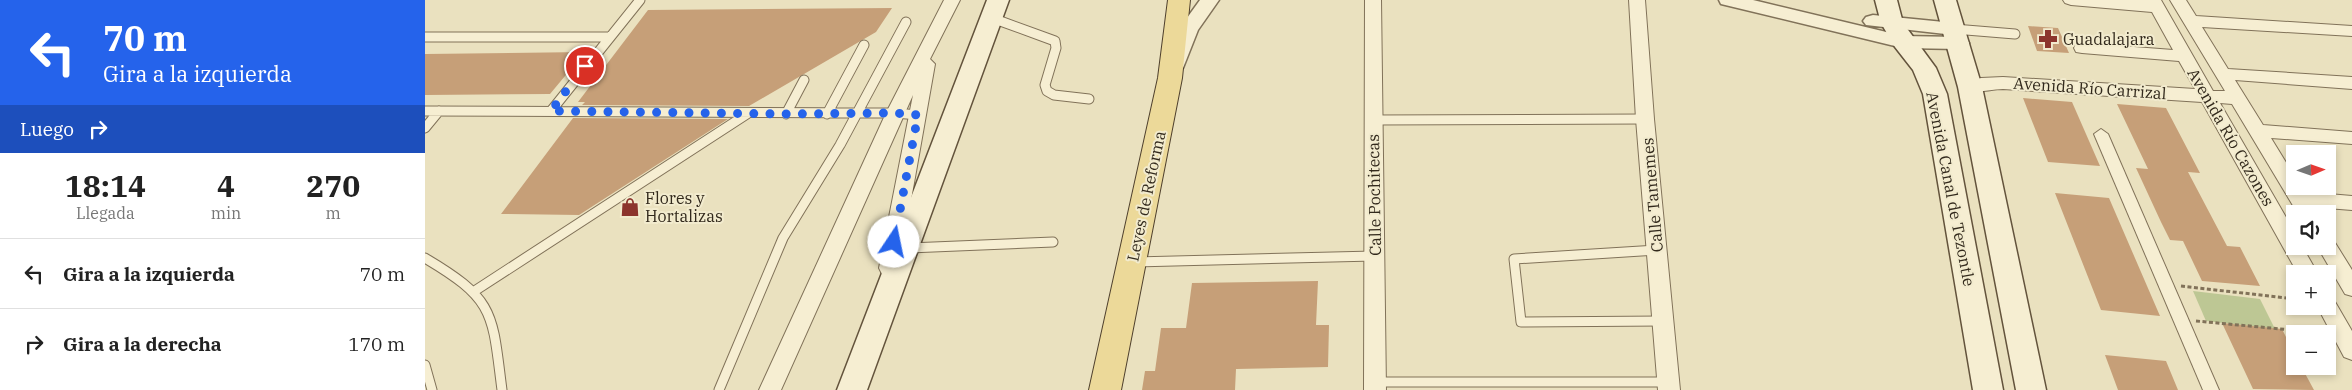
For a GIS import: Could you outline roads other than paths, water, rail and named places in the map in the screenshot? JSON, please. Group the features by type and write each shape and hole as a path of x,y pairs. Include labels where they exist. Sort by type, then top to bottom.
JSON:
{"main road":[{"name":"Leyes de Reforma","path":"1105,390 1170,78 1179,0"},
{"path":"1945,0 1962,56 2031,390"},
{"path":"852,390 995,9"},
{"name":"Avenida Canal de Tezontle","path":"1893,22 1924,68 1935,94 1987,390"}],"street":[{"path":"770,390 895,113 952,0"},
{"path":"1170,78 1189,29 1210,0"},
{"name":"Calle Pochitecas","path":"1373,0 1375,386"},
{"name":"Calle Tamemes","path":"1637,0 1645,119 1669,386"},
{"path":"1728,0 1893,22 1962,56"},
{"path":"1777,0 1864,20 1893,22"},
{"path":"2071,0 2155,3"},
{"name":"Avenida Río Cazones","path":"2179,0 2302,205"},
{"name":"Avenida Río Cazones","path":"2155,3 2303,265"},
{"path":"2191,21 2352,31"},
{"path":"880,315 931,44"},
{"path":"2083,48 2185,56"},
{"name":"Avenida Río Carrizal","path":"1962,56 1981,84 2003,83 2237,98"},
{"name":"Avenida Río Carrizal","path":"1962,56 1978,74 2003,83"},
{"path":"2223,74 2352,83"},
{"path":"2257,131 2352,138"},
{"path":"2101,134 2211,390"},
{"path":"2315,205 2352,202"},
{"path":"2334,255 2346,270 2352,288"},
{"path":"2332,315 2348,343"}],"lane":[{"path":"551,111 608,37 640,0"},
{"path":"995,9 1055,41 1056,48 1045,86 1047,91 1054,95 1089,99"},
{"path":"719,390 727,366 783,238 857,113 906,22"},
{"path":"1962,56 2015,34"},
{"path":"425,37 608,37"},
{"path":"827,114 864,45"},
{"path":"786,114 804,80"},
{"path":"425,111 748,114 895,113 918,115"},
{"path":"425,128 439,111"},
{"path":"473,292 748,114"},
{"path":"1373,120 1645,119"},
{"path":"905,249 1053,242"},
{"path":"1657,250 1514,259 1521,322 1664,322"},
{"path":"1132,262 1375,256"},
{"path":"425,258 458,277 485,306 498,347 502,390"},
{"path":"425,364 432,390"},
{"path":"1375,386 1669,386"}],"place":[{"name":"Guadalajara","path":"2048,39"},
{"name":"Flores y Hortalizas","path":"630,207"}]}
